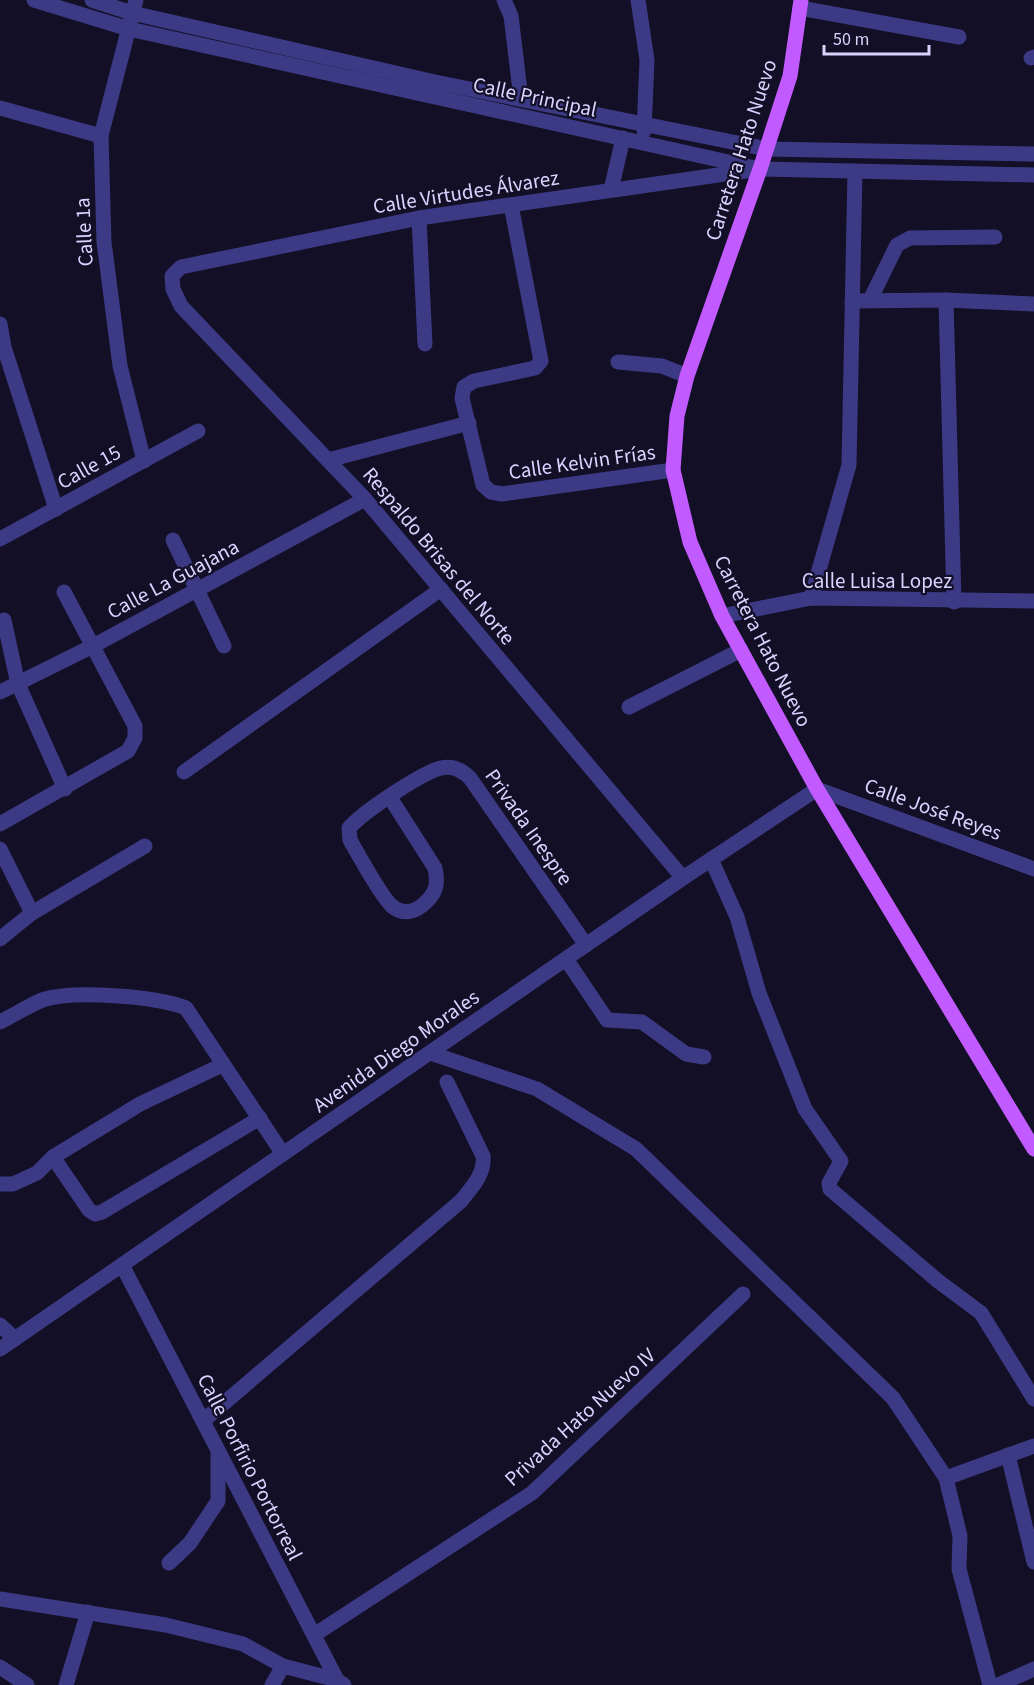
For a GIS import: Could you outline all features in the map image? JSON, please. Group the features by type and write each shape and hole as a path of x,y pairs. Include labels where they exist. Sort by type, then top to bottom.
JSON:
{"main road":[{"name":"Carretera Hato Nuevo","path":"801,4 790,76 760,169 687,376 677,416 673,470 690,542 722,615 741,651 817,789 1034,1149"}],"street":[{"name":"Calle Principal","path":"34,0 129,29 760,169 1034,175"},
{"name":"Calle Principal","path":"92,0 134,7 520,99 767,148 1034,154"},
{"path":"504,0 511,16 520,99"},
{"path":"638,0 647,60 643,143"},
{"path":"801,4 959,37"},
{"name":"Calle 1a","path":"134,7 101,136 104,242 120,366 144,461"},
{"path":"0,108 101,136"},
{"path":"612,190 623,138"},
{"name":"Calle Virtudes Álvarez","path":"181,267 419,218 760,169"},
{"path":"811,598 849,465 855,171"},
{"name":"Calle Kelvin Frías","path":"511,205 541,361 535,368 474,381 464,387 462,398 483,485 491,492 502,494 673,470"},
{"path":"419,218 425,344"},
{"path":"870,300 897,245 910,238 995,237"},
{"name":"Respaldo Brisas del Norte","path":"181,267 172,276 173,289 181,306 365,499 683,878"},
{"path":"852,301 946,300 1034,304"},
{"path":"946,300 954,602"},
{"path":"0,324 4,347 56,509"},
{"path":"618,362 662,366 687,376"},
{"path":"328,460 469,423"},
{"name":"Calle 15","path":"0,539 198,431"},
{"name":"Calle La Guajana","path":"0,692 93,646 365,499"},
{"path":"174,540 224,646"},
{"path":"184,772 441,589"},
{"path":"0,824 128,752 135,738 135,726 64,592"},
{"name":"Calle Luisa Lopez","path":"722,615 811,598 954,602 1034,601"},
{"path":"4,620 18,684 65,789"},
{"path":"629,707 741,651"},
{"name":"Privada Inespre","path":"389,796 435,868 437,880 434,895 417,910 404,912 391,906 350,840 349,828 389,796 441,768 460,768 470,778 586,945"},
{"name":"Avenida Diego Morales","path":"0,1350 683,878 817,789"},
{"name":"Calle José Reyes","path":"817,789 1034,869"},
{"path":"0,939 32,913 145,846"},
{"path":"0,849 32,913"},
{"path":"711,860 738,917 759,993 805,1109 841,1161 829,1183 830,1189 938,1281 981,1313 1034,1400"},
{"path":"566,959 608,1020 620,1023 642,1022 686,1054 704,1057"},
{"path":"0,1022 43,1000 99,995 171,1002 186,1008 283,1154"},
{"path":"430,1053 537,1089 636,1149 893,1398 946,1478 960,1536 959,1569 990,1685"},
{"path":"0,1184 13,1184 37,1173 53,1157 140,1104 222,1065"},
{"path":"203,1420 461,1201 478,1178 484,1166 483,1156 447,1082"},
{"path":"53,1157 89,1210 95,1214 260,1118"},
{"name":"Calle Porfirio Portorreal","path":"122,1265 341,1683"},
{"name":"Privada Hato Nuevo IV","path":"314,1635 532,1493 743,1294"},
{"path":"0,1325 15,1340"},
{"path":"946,1478 1034,1446"},
{"path":"169,1563 190,1544 218,1501 218,1450"},
{"path":"1008,1455 1034,1562"},
{"path":"0,1599 166,1625 243,1644 283,1666 341,1683"},
{"path":"66,1685 87,1612"},
{"path":"272,1685 283,1666"},
{"path":"0,1667 27,1685"},
{"path":"998,1685 1034,1669"}]}
